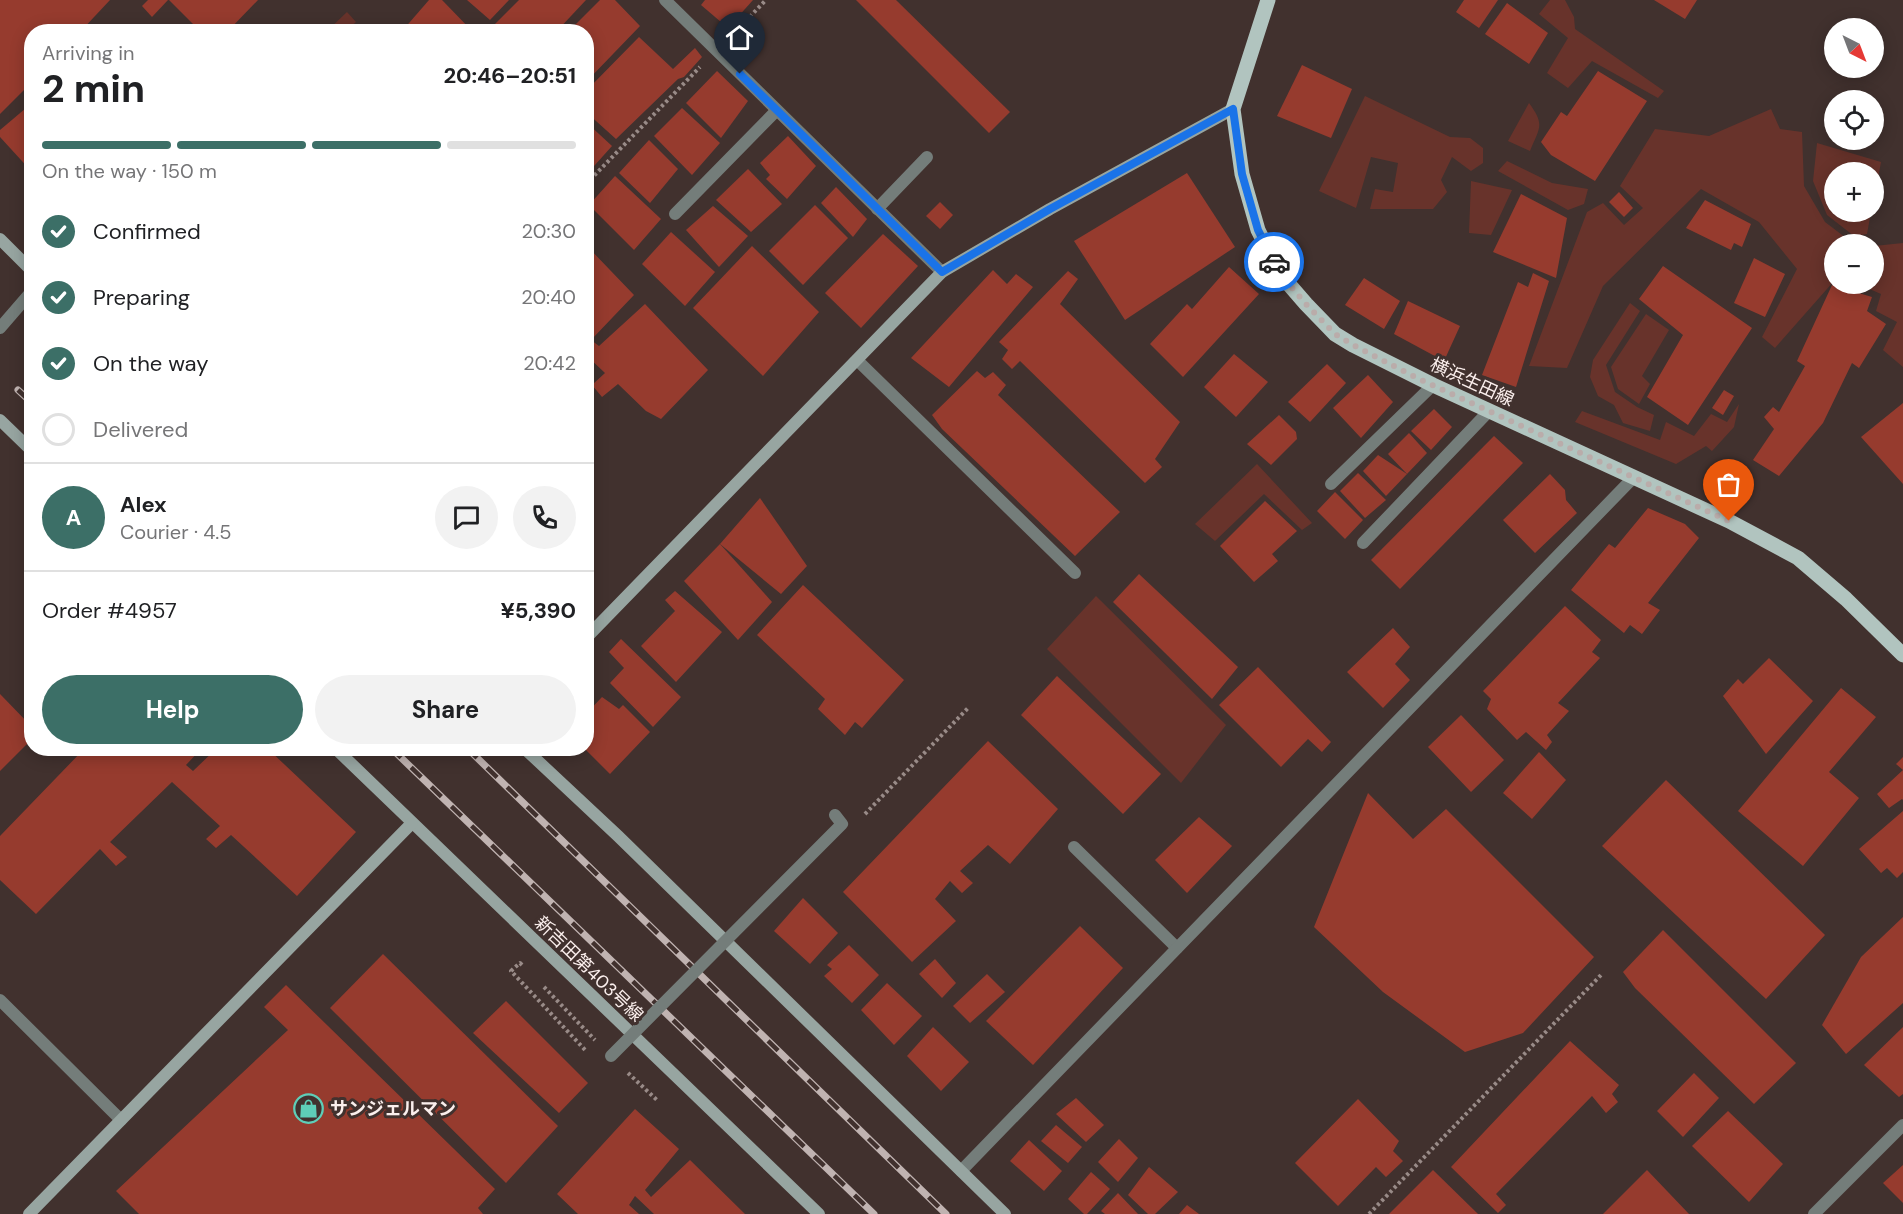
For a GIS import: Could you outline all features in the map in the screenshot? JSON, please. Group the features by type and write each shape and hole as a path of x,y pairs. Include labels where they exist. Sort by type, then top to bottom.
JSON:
{"main road":[{"name":"横浜生田線","path":"1268,0 1233,109 1242,174 1258,230 1280,274 1335,334 1433,385 1729,521 1798,558 1846,599 1903,656"}],"street":[{"path":"664,0 942,272"},
{"path":"594,631 942,272 1050,209 1233,109"},
{"path":"675,214 776,111"},
{"path":"877,209 927,157"},
{"path":"0,239 24,262"},
{"path":"0,328 24,300"},
{"path":"857,360 1074,573"},
{"path":"1331,484 1433,385"},
{"path":"1364,543 1489,411"},
{"path":"0,420 24,443"},
{"path":"961,1170 1634,478"},
{"name":"新吉田第403号線","path":"343,756 819,1214"},
{"path":"533,756 618,836 1005,1214"},
{"path":"611,1056 842,824 835,815"},
{"path":"29,1214 412,824"},
{"path":"1074,847 1177,948"},
{"path":"0,1000 122,1120"},
{"path":"1814,1214 1903,1125"}],"path":[{"path":"594,176 766,0"},
{"path":"528,971 520,963 511,971 590,1055"},
{"path":"1369,1214 1600,975"},
{"path":"537,980 658,1101"}],"shaded area":[{"path":"1550,0 1565,0 1574,17 1575,29 1664,91 1658,98 1592,61 1568,88 1547,73 1568,38 1539,14"},
{"path":"347,12 356,22 354,24 334,24"},
{"path":"1365,96 1450,137 1470,138 1483,148 1483,163 1471,171 1452,157 1441,180 1447,192 1433,209 1370,209 1375,189 1393,192 1398,163 1371,157 1356,208 1319,191"},
{"path":"1529,103 1539,122 1530,151 1508,141"},
{"path":"1771,109 1780,129 1802,132 1804,186 1824,222 1841,234 1824,234 1824,292 1775,348 1762,337 1797,269 1759,222 1701,189 1603,286 1567,368 1529,366 1587,212 1603,203 1624,225 1643,208 1620,186 1655,129 1709,136"},
{"path":"1817,143 1824,145 1824,150 1841,150 1881,162 1824,162 1824,208 1813,181"},
{"path":"1507,161 1552,183 1588,189 1584,204 1568,210 1498,171"},
{"path":"1471,181 1512,190 1491,235 1469,233"},
{"path":"1836,222 1869,222 1867,234 1851,234"},
{"path":"1903,243 1903,367 1883,350 1897,322 1876,311 1881,294 1884,294 1884,245"},
{"path":"1630,303 1640,311 1606,365 1615,392 1654,415 1650,431 1623,423 1614,405 1598,396 1590,377 1593,360"},
{"path":"1646,314 1669,330 1642,376 1650,384 1639,404 1618,389 1611,367"},
{"path":"1739,404 1734,427 1712,451 1706,446 1676,464 1575,422 1582,411 1660,440 1666,422 1694,436 1711,414 1727,422"},
{"path":"1257,464 1312,523 1302,530 1264,494 1215,541 1195,524"},
{"path":"1096,596 1226,725 1181,783 1047,649"}],"building":[{"path":"0,0 110,0 88,24 24,24 24,90 0,114"},
{"path":"148,0 168,0 152,17 142,6"},
{"path":"169,0 258,0 235,24 193,24"},
{"path":"429,0 442,0 465,24 408,24"},
{"path":"467,0 509,0 490,20"},
{"path":"519,0 586,0 564,24 495,24"},
{"path":"600,0 615,0 640,26 594,74 594,24 576,24"},
{"path":"705,0 753,0 728,28 701,5"},
{"path":"856,0 896,0 1010,112 989,133"},
{"path":"1464,0 1498,0 1479,28 1456,12"},
{"path":"1654,0 1697,0 1685,19"},
{"path":"1507,3 1548,33 1529,64 1485,34"},
{"path":"639,37 673,69 695,48 702,57 684,77 678,79 616,139 594,119 594,83"},
{"path":"1302,65 1352,89 1331,138 1277,116"},
{"path":"717,71 748,101 721,138 686,103"},
{"path":"1598,71 1647,101 1595,181 1551,155 1541,142 1561,112 1567,116"},
{"path":"682,108 720,143 692,175 654,136"},
{"path":"24,110 24,163 0,137 0,130"},
{"path":"594,129 612,146 594,166"},
{"path":"788,136 816,166 787,199 766,179 770,175 760,163"},
{"path":"649,140 678,169 650,203 619,173"},
{"path":"748,169 782,204 751,232 716,200"},
{"path":"1187,173 1235,247 1125,320 1074,241"},
{"path":"615,176 661,219 634,250 594,210 594,199"},
{"path":"836,187 867,219 853,237 821,203"},
{"path":"1619,192 1633,208 1624,217 1609,202"},
{"path":"1521,194 1567,218 1556,278 1493,252"},
{"path":"1705,200 1751,224 1742,247 1734,243 1731,250 1686,228"},
{"path":"940,202 953,215 940,229 926,216"},
{"path":"815,205 848,238 803,285 769,251"},
{"path":"713,206 748,236 719,267 686,230"},
{"path":"671,232 715,272 685,306 642,264"},
{"path":"883,234 918,266 861,328 825,293"},
{"path":"752,246 819,312 763,376 693,308"},
{"path":"594,253 634,295 594,337"},
{"path":"1754,258 1785,274 1765,317 1734,303"},
{"path":"1663,266 1752,328 1688,425 1647,397 1683,335 1639,299"},
{"path":"1229,267 1259,294 1183,377 1150,344 1187,304 1192,309"},
{"path":"993,270 1007,284 1016,274 1033,287 949,387 911,358"},
{"path":"1068,271 1078,279 1060,304 1180,422 1155,459 1162,467 1145,483 1020,361 1012,369 1002,359 1008,350 999,342"},
{"path":"1533,273 1549,281 1516,387 1482,375 1518,282 1528,287"},
{"path":"1364,278 1400,301 1384,329 1345,305"},
{"path":"1828,294 1862,294 1872,297 1867,311 1886,324 1859,368 1852,363 1823,423 1779,476 1753,460 1774,429 1764,417 1773,407 1779,412 1805,366 1797,361"},
{"path":"1408,301 1460,326 1444,361 1394,334"},
{"path":"645,304 708,370 661,419 646,411 618,384 602,397 594,387 594,383 605,373 594,363 594,342 599,346"},
{"path":"1234,354 1268,382 1236,417 1204,387"},
{"path":"1327,364 1346,383 1310,422 1288,402"},
{"path":"977,371 985,378 993,372 1006,385 998,395 1120,512 1075,556 942,429 932,415"},
{"path":"1368,375 1393,402 1361,438 1333,408"},
{"path":"1724,390 1734,396 1723,415 1712,408"},
{"path":"1903,403 1903,484 1861,437"},
{"path":"1434,409 1452,427 1431,450 1411,431"},
{"path":"1279,415 1296,432 1297,439 1271,465 1247,444"},
{"path":"1409,433 1427,453 1407,474 1388,454"},
{"path":"1494,436 1523,463 1400,589 1371,560"},
{"path":"1378,455 1407,474 1386,496 1363,471"},
{"path":"1358,473 1386,500 1365,518 1340,491"},
{"path":"1550,474 1565,490 1566,500 1577,513 1535,553 1503,520"},
{"path":"1335,492 1363,520 1345,539 1317,511"},
{"path":"760,498 807,566 781,594 720,544"},
{"path":"1265,501 1297,531 1272,554 1278,561 1254,582 1220,546"},
{"path":"1648,508 1685,524 1699,538 1648,603 1660,610 1642,634 1630,625 1624,633 1571,590 1609,544 1615,548"},
{"path":"720,544 772,602 738,640 684,581"},
{"path":"1139,574 1238,667 1212,699 1113,602"},
{"path":"803,585 904,680 862,728 855,722 845,735 818,709 825,699 757,635"},
{"path":"675,591 722,632 676,682 641,646 675,611 665,600"},
{"path":"1565,606 1601,640 1592,652 1600,658 1558,703 1569,711 1547,735 1552,742 1546,750 1526,732 1517,740 1487,709 1491,699 1483,691"},
{"path":"1393,628 1410,647 1395,664 1410,680 1383,708 1347,672"},
{"path":"621,639 681,697 653,727 610,683 624,668 609,652"},
{"path":"1769,658 1813,701 1766,754 1723,696 1738,679 1743,684"},
{"path":"1258,667 1331,742 1322,752 1308,739 1281,767 1219,705"},
{"path":"1057,676 1161,774 1123,814 1021,715"},
{"path":"1841,688 1876,717 1829,772 1859,798 1803,866 1738,811"},
{"path":"0,694 24,719 24,747 0,771"},
{"path":"602,697 619,709 623,705 650,732 610,774 592,756 594,756 594,706"},
{"path":"1461,715 1504,760 1471,792 1428,747"},
{"path":"988,741 1058,809 1010,864 988,845 960,871 973,883 962,893 950,881 935,899 956,921 912,962 843,892"},
{"path":"1539,752 1566,780 1532,819 1503,793"},
{"path":"77,756 194,756 186,765 193,771 209,756 275,756 356,832 297,896 231,835 216,848 206,839 220,826 172,782 110,842 127,857 116,866 100,849 36,914 0,880 0,836"},
{"path":"1903,757 1903,770 1896,764"},
{"path":"1903,770 1903,800 1889,808 1877,794"},
{"path":"1666,780 1825,935 1766,999 1602,846"},
{"path":"1368,793 1413,839 1446,809 1594,957 1523,1033 1465,1052 1383,992 1314,927"},
{"path":"1903,811 1903,872 1897,878 1887,868 1881,873 1859,849"},
{"path":"1199,817 1232,846 1187,893 1155,860"},
{"path":"803,898 838,933 810,964 774,931"},
{"path":"1903,917 1903,1003 1846,1054 1822,1025 1861,957"},
{"path":"1080,926 1123,968 1033,1065 986,1021"},
{"path":"1663,930 1796,1063 1754,1104 1635,988 1623,972"},
{"path":"849,945 879,975 852,1003 824,976 832,969 827,965"},
{"path":"383,954 558,1126 506,1183 330,1008"},
{"path":"935,959 956,983 942,998 919,974"},
{"path":"987,974 1005,992 970,1023 953,1006"},
{"path":"887,983 922,1016 894,1045 861,1010"},
{"name":"サンジェルマン","path":"286,985 495,1189 478,1208 483,1214 139,1214 116,1191 288,1030 264,1007"},
{"path":"506,1001 588,1083 559,1113 473,1033"},
{"path":"933,1027 969,1062 941,1091 907,1056"},
{"path":"1903,1027 1903,1094 1899,1097 1864,1065"},
{"path":"1570,1041 1619,1085 1612,1094 1618,1102 1606,1113 1592,1096 1496,1194 1506,1205 1498,1213 1451,1167"},
{"path":"1694,1073 1719,1098 1683,1137 1657,1111"},
{"path":"1076,1098 1104,1125 1086,1142 1056,1114"},
{"path":"1358,1099 1399,1141 1393,1151 1403,1161 1386,1177 1376,1167 1338,1206 1295,1163"},
{"path":"635,1109 679,1149 645,1190 651,1197 690,1160 745,1214 654,1214 635,1196 629,1205 639,1214 578,1214 557,1194"},
{"path":"1728,1111 1783,1164 1749,1202 1692,1146"},
{"path":"1056,1125 1082,1147 1068,1163 1041,1141"},
{"path":"1119,1139 1138,1158 1118,1182 1098,1162"},
{"path":"1029,1140 1062,1171 1044,1191 1010,1161"},
{"path":"1903,1165 1903,1203 1883,1183"},
{"path":"1149,1167 1178,1192 1155,1214 1148,1214 1128,1195"},
{"path":"1433,1170 1478,1214 1389,1214"},
{"path":"1647,1170 1689,1214 1603,1214"},
{"path":"1091,1172 1110,1189 1087,1214 1084,1214 1068,1199"},
{"path":"1118,1193 1138,1214 1105,1214 1101,1211"},
{"path":"1187,1205 1199,1214 1179,1214"}],"railway":[{"path":"18,390 24,396"},
{"path":"399,756 874,1214"},
{"path":"475,756 946,1214"}],"way so far":[{"path":"1274,262 1280,274 1306,304 1335,334 1353,345 1417,378 1729,521"}],"place":[{"name":"サンジェルマン","path":"309,1109"}],"route":[{"path":"740,74 942,272 1050,209 1233,109 1242,174 1258,230 1274,262"}]}
